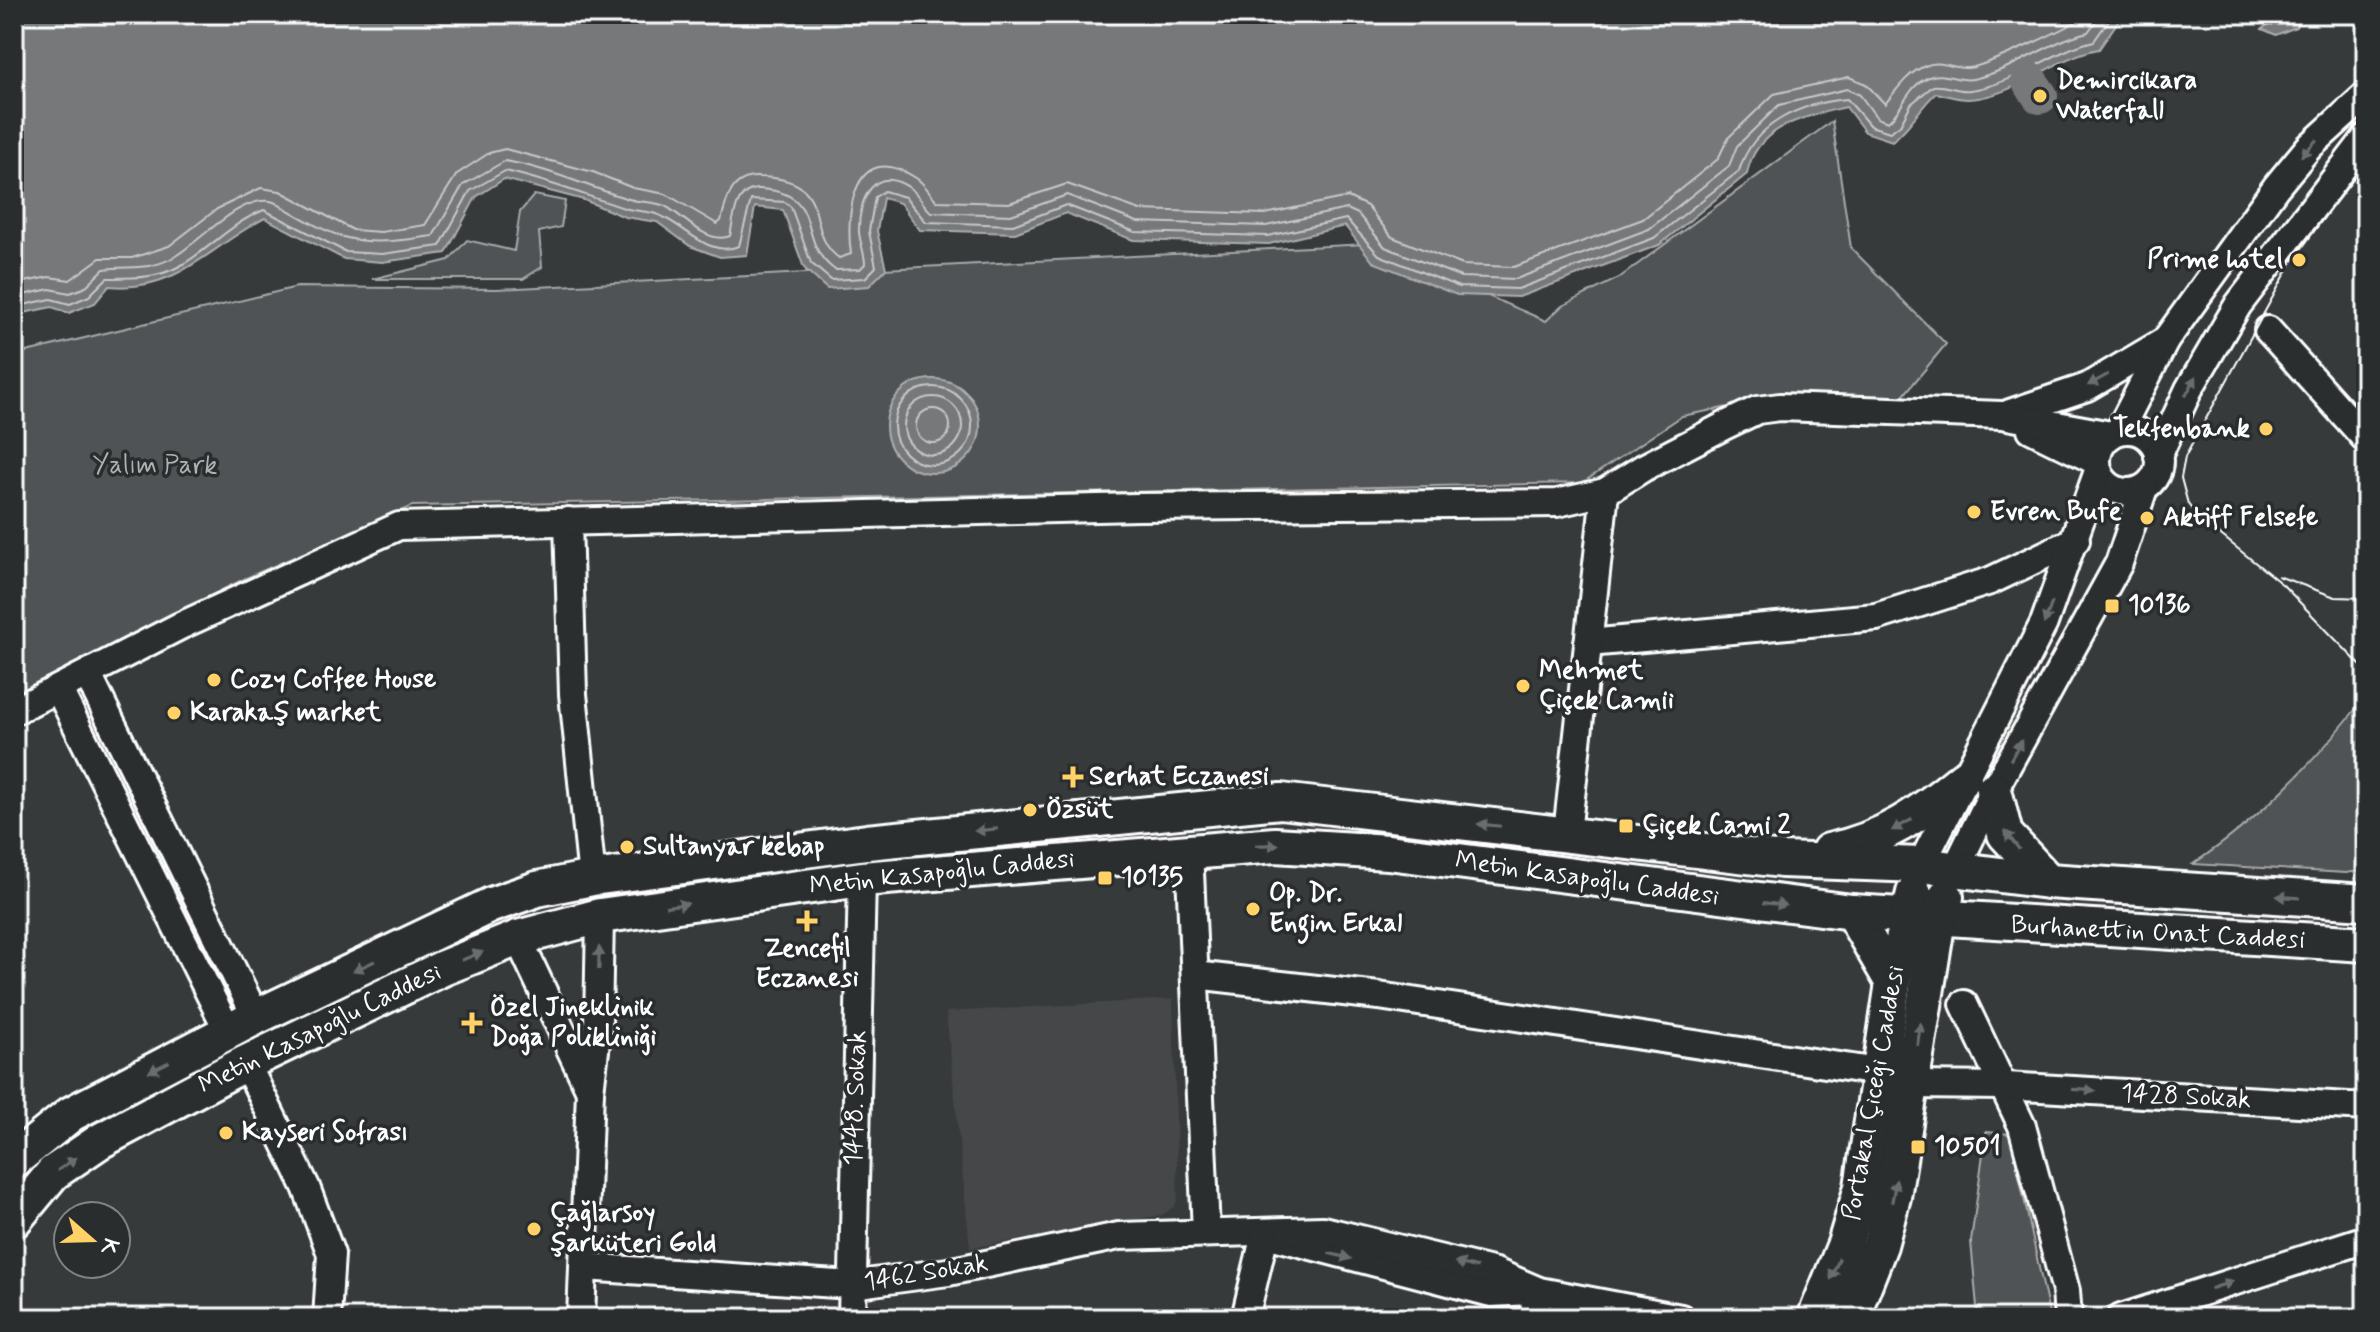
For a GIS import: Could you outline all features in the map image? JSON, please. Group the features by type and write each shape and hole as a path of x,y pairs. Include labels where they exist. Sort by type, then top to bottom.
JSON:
{"main road":[{"path":"1782,860 1850,847 1883,836 1979,784 2005,834 2048,881"},
{"name":"Metin Kasapoğlu Caddesi","path":"14,1160 71,1114 242,1024 491,905 537,889 592,878 867,842 1281,801 1782,860 1921,865 1955,870"},
{"name":"Metin Kasapoğlu Caddesi","path":"14,1220 53,1173 100,1141 246,1063 443,968 518,938 600,916 862,879 1189,849 1275,845 1388,852 1852,912 1932,918"},
{"name":"Portakal Çiceği Caddesi","path":"1851,1318 1880,1245 1893,1197 1912,1085 1927,983 1932,918 1921,865"},
{"name":"Portakal Çiceği Caddesi","path":"1815,1318 1845,1244 1862,1187 1893,983 1932,918 1955,870"},
{"name":"Burhanettin Onat Caddesi","path":"1955,870 2048,881 2358,897"},
{"path":"1852,912 1893,983"},
{"name":"Burhanettin Onat Caddesi","path":"1932,918 2362,942"},
{"path":"1927,983 1947,951 1971,932 1997,924"}],"street":[{"path":"1955,870 1979,784 2014,687 2044,623 2076,540 2097,466 2098,452 2115,433 2165,341 2309,147 2366,95"},
{"path":"1921,865 1979,784 2119,563 2144,488 2156,474 2158,456 2189,389 2238,305 2366,138"},
{"path":"2268,330 2366,439"},
{"path":"2002,415 2087,387 2165,341"},
{"path":"14,711 180,626 399,526 941,515 1138,507 1557,503 1605,492 1643,468 1757,410 1780,407 2002,415 2144,435 2158,456"},
{"path":"2002,415 2097,466 2102,479 2117,490 2144,488"},
{"path":"1567,833 1605,492"},
{"path":"568,521 573,694 592,878"},
{"path":"1588,643 1876,617 1990,581 2076,540"},
{"path":"88,675 242,1024"},
{"path":"59,690 242,1024"},
{"path":"1189,849 1206,1232"},
{"name":"1448. Sokak","path":"852,1318 862,879"},
{"path":"581,1318 590,1091 598,1026 600,916"},
{"path":"518,938 590,1091"},
{"path":"1195,975 1379,996 1878,1072"},
{"path":"1964,1004 2006,1086 2022,1126 2066,1291 2068,1318"},
{"path":"246,1063 306,1187 331,1254 327,1318"},
{"name":"1428 Sokak","path":"1912,1085 2006,1086 2366,1107"},
{"name":"1462 Sokak","path":"584,1267 851,1285 948,1272 1119,1236 1206,1232 1265,1234 1491,1293 1539,1291 1681,1318"},
{"path":"1245,1318 1265,1234"},
{"path":"2121,1318 2366,1239"},
{"path":"1532,1318 1539,1291"}],"shaded area":[{"path":"1173,999 1178,1199 1174,1207 1162,1215 970,1248 946,1012"}],"green space":[{"name":"Yalım Park","path":"1832,121 1851,248 1946,344 1895,406 1824,395 1785,396 1682,416 1582,483 412,506 246,578 14,695 14,358 18,354 297,287 497,289 1367,244 1546,321 1562,306 1619,278"},
{"path":"534,195 565,201 561,227 539,232 542,267 523,279 372,279 449,260 467,240 514,251 520,212"},
{"path":"2366,696 2366,870 2346,873 2193,864 2242,828 2286,788"},
{"path":"1986,1132 2010,1134 2050,1318 1978,1318 1971,1241"}],"water":[{"path":"14,14 2123,14 2099,49 2082,53 2002,91 1968,99 1936,93 1892,141 1865,132 1846,107 1784,126 1760,144 1747,174 1659,245 1519,297 1457,295 1373,262 1345,226 1269,244 1133,240 1066,213 1015,233 920,230 900,203 883,198 877,231 886,269 869,286 827,289 804,268 783,210 755,207 747,255 720,257 690,246 657,222 625,217 584,200 504,179 476,197 446,253 382,262 344,259 265,218 174,275 133,286 109,286 95,303 69,313 52,307 14,315"},
{"path":"2281,14 2301,14 2296,27 2276,35 2262,29"},
{"path":"924,379 942,379 967,392 977,408 980,426 977,444 967,460 942,473 924,473 899,460 886,435 886,417 899,392"}],"waterway":[{"path":"2029,80 2040,96"}],"tram line":[{"path":"2366,159 2292,262 2185,457 2181,478 2188,504 2196,515 2283,585 2366,671"},
{"path":"2278,576 2335,597 2366,598"}],"place":[{"name":"Demircikara Waterfall","path":"2040,96"},
{"name":"Prime hotel","path":"2299,260"},
{"name":"Tekfenbank","path":"2266,429"},
{"name":"Evren Bufe","path":"1974,512"},
{"name":"Aktiff Felsefe","path":"2147,518"},
{"name":"10136","path":"2112,606"},
{"name":"Cozy Coffee House","path":"214,680"},
{"name":"Mehmet Çiçek Camii","path":"1523,686"},
{"name":"Karakaş market","path":"174,713"},
{"name":"Serhat Eczanesi","path":"1073,777"},
{"name":"Özsüt","path":"1030,810"},
{"name":"Çiçek Cami 2","path":"1626,826"},
{"name":"Sultanyar kebap","path":"627,847"},
{"name":"10135","path":"1105,878"},
{"name":"Op. Dr. Engin Erkal","path":"1253,909"},
{"name":"Zencefil Eczanesi","path":"807,921"},
{"name":"Özel Jineklinik Doğa Polikliniği","path":"472,1023"},
{"name":"Kayseri Sofrası","path":"226,1133"},
{"name":"10501","path":"1918,1147"},
{"name":"Çağlarsoy şarküteri Gold","path":"534,1229"}]}
